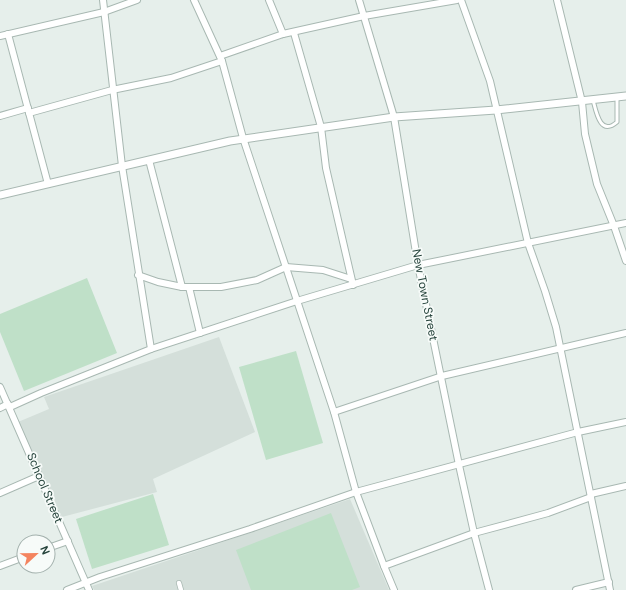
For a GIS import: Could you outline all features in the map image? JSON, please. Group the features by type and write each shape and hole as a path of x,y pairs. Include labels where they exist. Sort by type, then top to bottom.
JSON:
{"street":[{"path":"103,0 112,90 122,166 138,275 151,349"},
{"path":"0,36 104,12 137,0"},
{"path":"194,0 221,58 244,138 334,412 356,492 394,590"},
{"path":"269,0 283,34"},
{"name":"New Town Street","path":"359,0 394,117 418,265 442,376 459,465 474,533 489,590"},
{"path":"0,116 171,78 283,34 364,16 457,0"},
{"path":"460,0 490,81 528,243 545,291 561,348 610,590"},
{"path":"557,0 582,102 585,134 597,184 626,261"},
{"path":"294,32 321,128 326,168 352,282"},
{"path":"8,34 48,184"},
{"path":"0,195 244,138 394,117 496,110 582,102 626,96"},
{"path":"149,160 185,287 200,333"},
{"path":"0,408 151,349 352,282 418,265 626,223"},
{"path":"138,275 158,282 185,287 221,286 257,280 286,268 323,270 352,282"},
{"path":"334,412 442,376 626,333"},
{"name":"School Street","path":"0,387 89,590"},
{"path":"67,590 356,492 578,432 626,422"},
{"path":"0,493 40,476"},
{"path":"384,566 474,533 548,513 591,496 626,486"},
{"path":"56,545 68,541"},
{"path":"0,566 16,560"},
{"path":"576,590 608,582"},
{"path":"179,583 181,590"}],"lane":[{"path":"593,100 601,123 605,126 609,126 617,122 616,98"}],"shaded area":[{"path":"219,337 255,432 153,479 157,492 62,517 18,422 49,409 44,397"},
{"path":"350,499 389,590 94,590 92,586"}],"green space":[{"path":"87,278 117,353 24,391 0,332 0,314"},
{"path":"296,351 323,443 266,460 239,367"},
{"path":"153,494 169,545 92,569 76,519"},
{"path":"331,513 360,587 352,590 251,590 236,550"}]}
